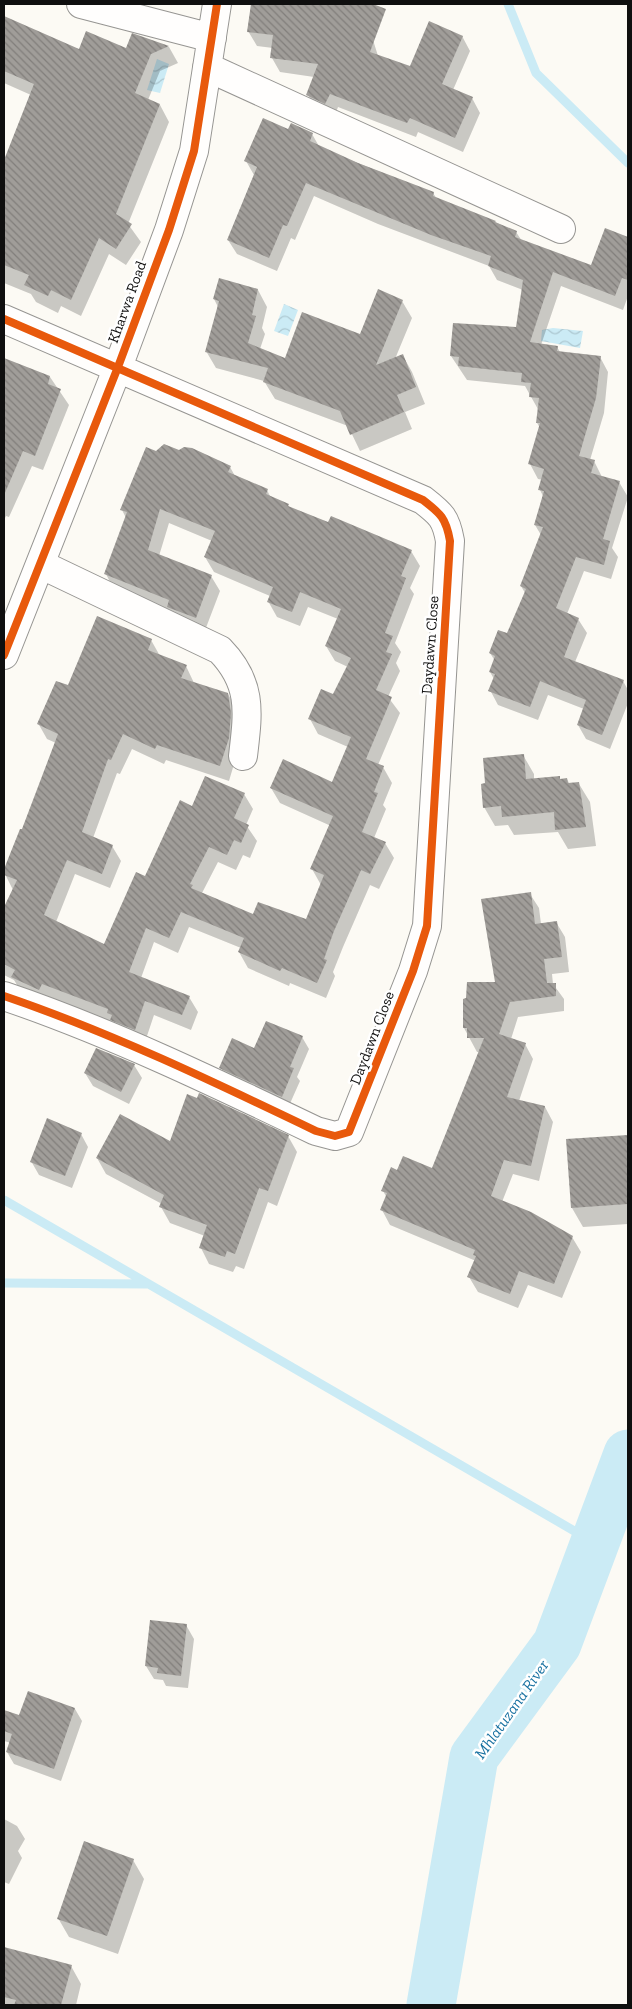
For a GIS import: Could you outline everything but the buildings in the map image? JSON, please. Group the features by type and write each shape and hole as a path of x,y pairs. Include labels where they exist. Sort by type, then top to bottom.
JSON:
{"street":[{"path":"80,4 212,38"},
{"name":"Kharwa Road","path":"4,655 118,367 169,230 194,151 217,4"},
{"path":"207,67 561,229"},
{"name":"Daydawn Close","path":"4,319 423,500 440,513 447,524 450,540 427,926 413,971 350,1132 342,1135 330,1135 316,1131 151,1056 44,1010 4,996"},
{"path":"40,564 220,650 233,663 244,685 247,702 243,756"}],"water":[{"path":"157,59 169,64 160,93 147,90"},
{"path":"284,304 298,310 288,336 274,331"},
{"path":"553,328 583,331 580,348 541,341 542,330"}],"waterway":[{"path":"508,4 536,73 628,163"},
{"path":"4,1200 595,1543"},
{"path":"4,1283 148,1284"},
{"name":"Mhlatuzana River","path":"431,2005 474,1757 557,1644 628,1454"}],"cycle path":[{"path":"4,655 118,367 169,230 194,151 217,4"},
{"path":"4,319 423,500 442,517 447,527 450,541 427,926 413,971 349,1132 335,1136 316,1131 200,1076 83,1025 4,996"}]}
